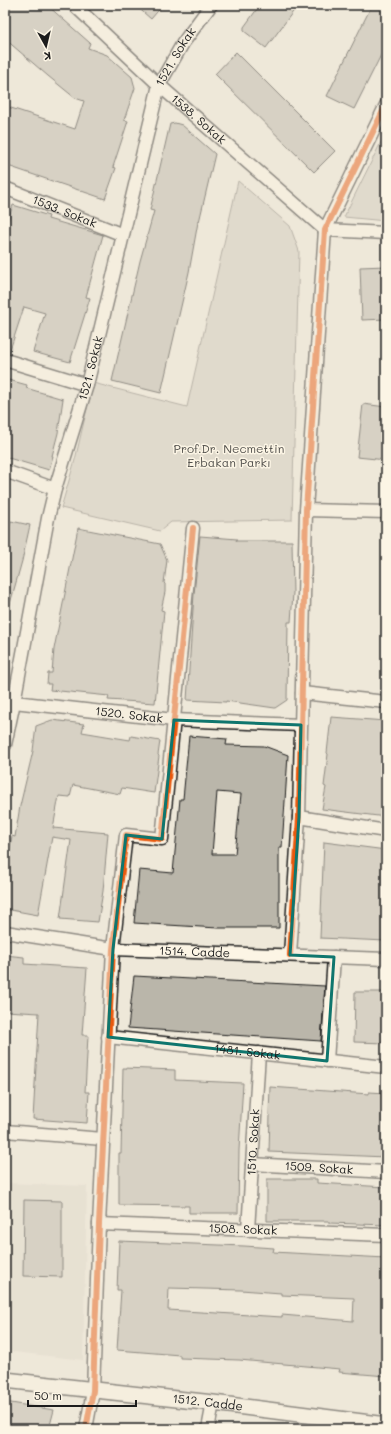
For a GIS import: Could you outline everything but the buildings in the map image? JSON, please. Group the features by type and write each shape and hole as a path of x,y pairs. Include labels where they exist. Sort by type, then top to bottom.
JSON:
{"street":[{"name":"1538. Sokak","path":"74,5 159,85 325,230"},
{"name":"1521. Sokak","path":"5,745 10,701 48,518 55,489 87,385 159,85 183,43 211,5"},
{"path":"290,955 300,817 306,510 325,230 386,105"},
{"name":"1533. Sokak","path":"5,188 123,235"},
{"path":"325,230 386,233"},
{"path":"5,360 87,385"},
{"path":"5,471 55,489"},
{"path":"306,510 386,512"},
{"path":"86,1429 93,1390 99,1224 113,949 126,835 162,839 193,528"},
{"path":"302,694 386,702"},
{"name":"1520. Sokak","path":"10,701 174,720 301,725"},
{"path":"300,817 386,831"},
{"name":"1514. Cadde","path":"5,932 113,949 386,959"},
{"path":"327,1061 334,957"},
{"name":"1481. Sokak","path":"108,1037 386,1067"},
{"name":"1510. Sokak","path":"248,1230 259,1054"},
{"path":"5,1131 103,1139"},
{"name":"1509. Sokak","path":"252,1164 386,1172"},
{"name":"1508. Sokak","path":"99,1224 386,1235"},
{"name":"1512. Cadde","path":"5,1380 213,1403 386,1425"},
{"path":"208,1429 213,1403"}],"highlighted area":[{"path":"174,720 301,725 299,817 290,955 334,957 327,1061 108,1037 113,949 126,835 162,839"}],"shaded area":[{"path":"5,1183 87,1186 83,1360 5,1351"}],"green space":[{"path":"386,132 386,221 344,217"},
{"name":"Prof.Dr. Necmettin Erbakan Parkı","path":"238,181 290,226 299,251 292,520 171,522 160,531 61,508 75,460 93,383 187,407"}],"cycle path":[{"path":"290,955 299,817 306,510 325,230 386,105"},
{"path":"86,1429 93,1391 99,1224 113,949 126,835 162,839 193,528"}]}
